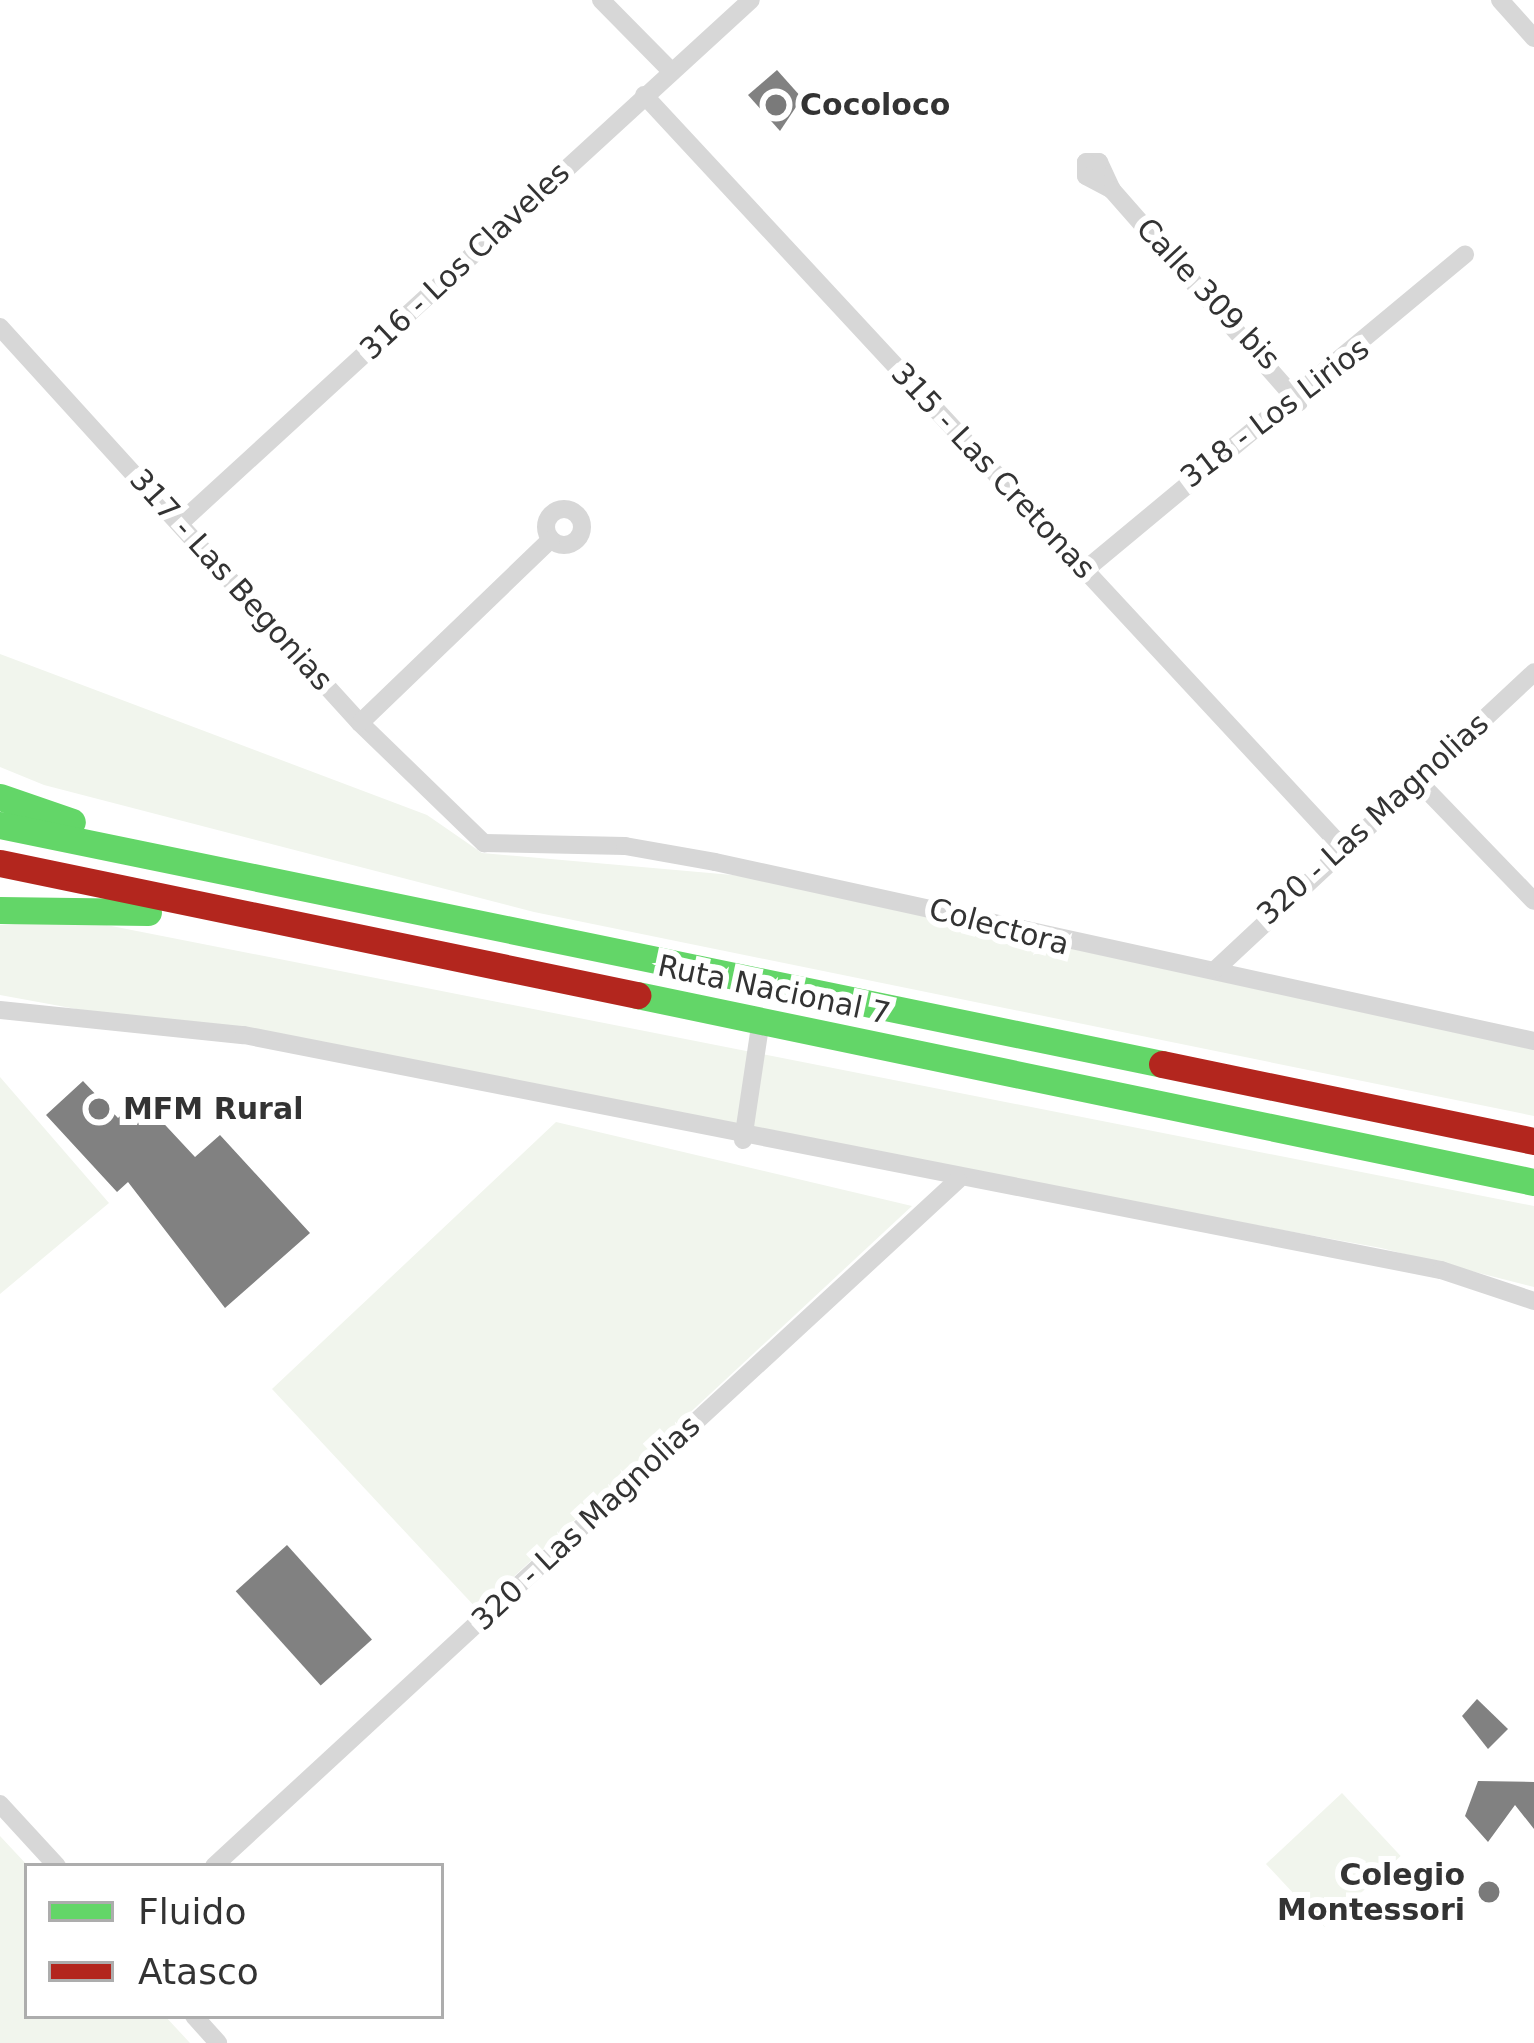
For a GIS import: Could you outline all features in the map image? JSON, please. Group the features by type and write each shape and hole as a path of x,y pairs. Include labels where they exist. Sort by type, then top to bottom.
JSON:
{"highway":[{"path":"0,797 227,874"},
{"name":"Ruta Nacional 7","path":"0,825 1534,1142"},
{"name":"Ruta Nacional 7","path":"0,863 1534,1182"},
{"path":"0,910 286,922"}],"street":[{"path":"601,0 673,72"},
{"name":"316 - Los Claveles","path":"181,523 751,0"},
{"path":"1500,0 1532,32"},
{"name":"315 - Las Cretonas","path":"644,95 1343,848"},
{"name":"Calle 309 bis","path":"1112,190 1299,403"},
{"name":"318 - Los Lirios","path":"1085,570 1167,495 1299,403 1465,255"},
{"name":"317 - Las Begonias","path":"0,327 360,723 464,830"},
{"path":"360,723 550,539"},
{"name":"320 - Las Magnolias","path":"1216,969 1534,672"},
{"path":"1417,780 1534,901"},
{"name":"Colectora","path":"464,830 506,848 626,846 715,862 1534,1041"},
{"path":"0,1010 244,1035 743,1140 1441,1270 1534,1301"},
{"path":"743,1140 761,1020"},
{"name":"320 - Las Magnolias","path":"217,1863 958,1180"},
{"path":"0,1804 54,1863"},
{"path":"197,2019 218,2043"}],"shaded area":[{"path":"0,654 427,815 482,853 744,876 1534,1048 1534,1116 534,912 44,785 0,767"},
{"path":"81,920 1534,1206 1534,1287 1381,1248 0,995 0,925"},
{"path":"0,1077 109,1203 0,1294"},
{"path":"556,1122 912,1206 478,1610 272,1389"},
{"path":"1342,1793 1401,1856 1325,1927 1266,1864"},
{"path":"0,1836 25,1863 24,2019 168,2019 190,2043 0,2043"}],"building":[{"name":"Cocoloco","path":"777,70 802,98 780,131 748,95"},
{"path":"83,1081 118,1118 140,1098 195,1157 220,1135 310,1233 225,1308 128,1182 117,1192 46,1115"},
{"path":"287,1545 372,1639 321,1686 236,1591"},
{"path":"1477,1699 1508,1729 1488,1749 1462,1716"},
{"path":"1478,1781 1534,1782 1534,1829 1515,1805 1488,1842 1465,1816"}],"traffic: fast":[{"path":"0,797 72,822"},
{"path":"0,825 1162,1064"},
{"path":"0,910 148,912"},
{"path":"637,995 1534,1182"}],"traffic: jam":[{"path":"0,863 637,995"},
{"path":"1162,1064 1534,1141"}],"place":[{"name":"Cocoloco","path":"776,105"},
{"name":"MFM Rural","path":"99,1109"},
{"name":"Colegio Montessori","path":"1489,1892"}]}
